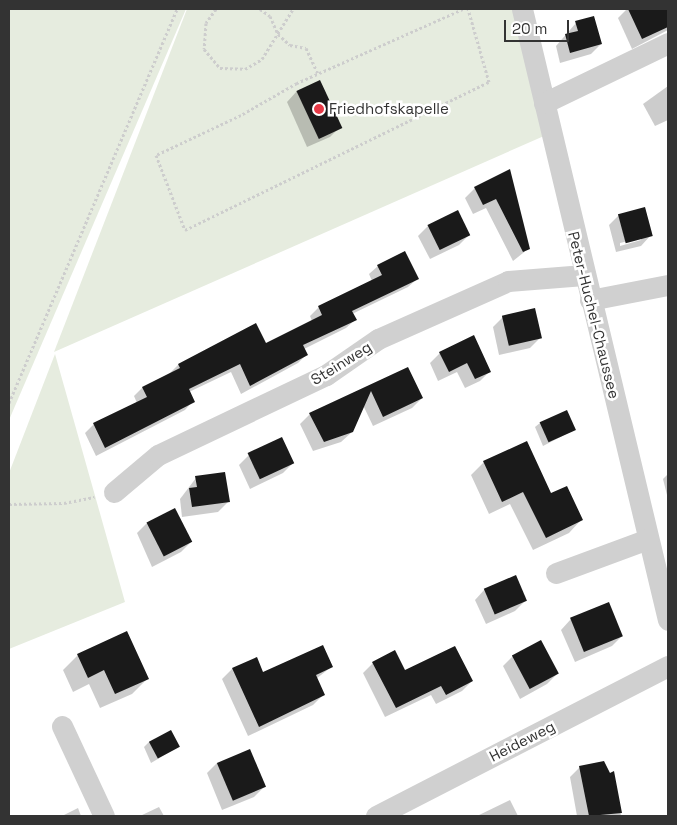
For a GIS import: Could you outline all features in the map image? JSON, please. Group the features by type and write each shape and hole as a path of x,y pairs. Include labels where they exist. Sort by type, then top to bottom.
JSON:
{"street":[{"name":"Peter-Huchel-Chaussee","path":"522,9 584,275 668,620"},
{"path":"544,103 668,43"},
{"name":"Steinweg","path":"114,492 158,455 326,375 378,340 508,281 584,275"},
{"path":"590,300 668,285"},
{"path":"556,573 648,539"},
{"name":"Heideweg","path":"376,816 668,666"},
{"path":"62,726 104,816"}],"path":[{"path":"9,402 177,9"},
{"path":"216,9 206,23 204,49 220,68 245,70 262,59 293,9"},
{"path":"260,9 270,16 278,34 290,45 306,48 318,74"},
{"path":"463,9 318,74 156,155 185,230 489,82 468,9"},
{"path":"9,504 64,502 114,492"}],"shaded area":[{"path":"9,9 186,9 9,420"},
{"path":"187,9 517,9 544,136 54,352"},
{"path":"55,354 125,602 9,649 9,473"}],"building":[{"path":"628,9 668,9 668,27 642,39"},
{"path":"594,16 602,44 570,53 565,34 578,31 575,21"},
{"name":"Friedhofskapelle","path":"320,80 342,128 319,139 296,91"},
{"path":"510,169 530,249 523,252 496,199 483,205 474,187"},
{"path":"645,207 653,236 626,243 618,214"},
{"path":"458,210 470,235 440,250 427,225"},
{"path":"405,251 419,279 352,311 357,320 303,345 308,355 250,386 240,364 189,389 195,402 105,448 93,423 147,397 142,387 180,368 178,364 256,323 266,343 322,315 318,306 382,275 377,265"},
{"path":"535,308 542,338 509,346 502,316"},
{"path":"474,335 491,372 475,379 467,363 449,372 439,352"},
{"path":"408,367 423,398 383,417 371,391 353,432 324,442 309,413"},
{"path":"567,410 576,430 549,442 540,422"},
{"path":"282,437 294,463 260,479 248,453"},
{"path":"527,441 551,493 567,486 583,520 546,538 523,492 502,502 483,461"},
{"path":"225,472 230,502 192,507 189,488 197,487 195,476"},
{"path":"175,508 192,542 164,556 146,523"},
{"path":"516,575 527,601 495,614 484,589"},
{"path":"609,602 623,636 584,652 570,618"},
{"path":"127,631 149,679 115,694 104,670 88,678 77,654"},
{"path":"541,640 559,674 530,689 512,655"},
{"path":"323,645 333,667 316,675 325,695 259,727 232,668 257,657 263,672"},
{"path":"455,646 473,681 446,695 441,686 396,708 372,662 395,650 405,670"},
{"path":"171,730 180,747 158,759 149,742"},
{"path":"250,749 266,787 233,801 217,763"},
{"path":"604,761 610,773 614,771 622,813 589,816 579,766"}],"place":[{"name":"Friedhofskapelle","path":"319,109"}]}
